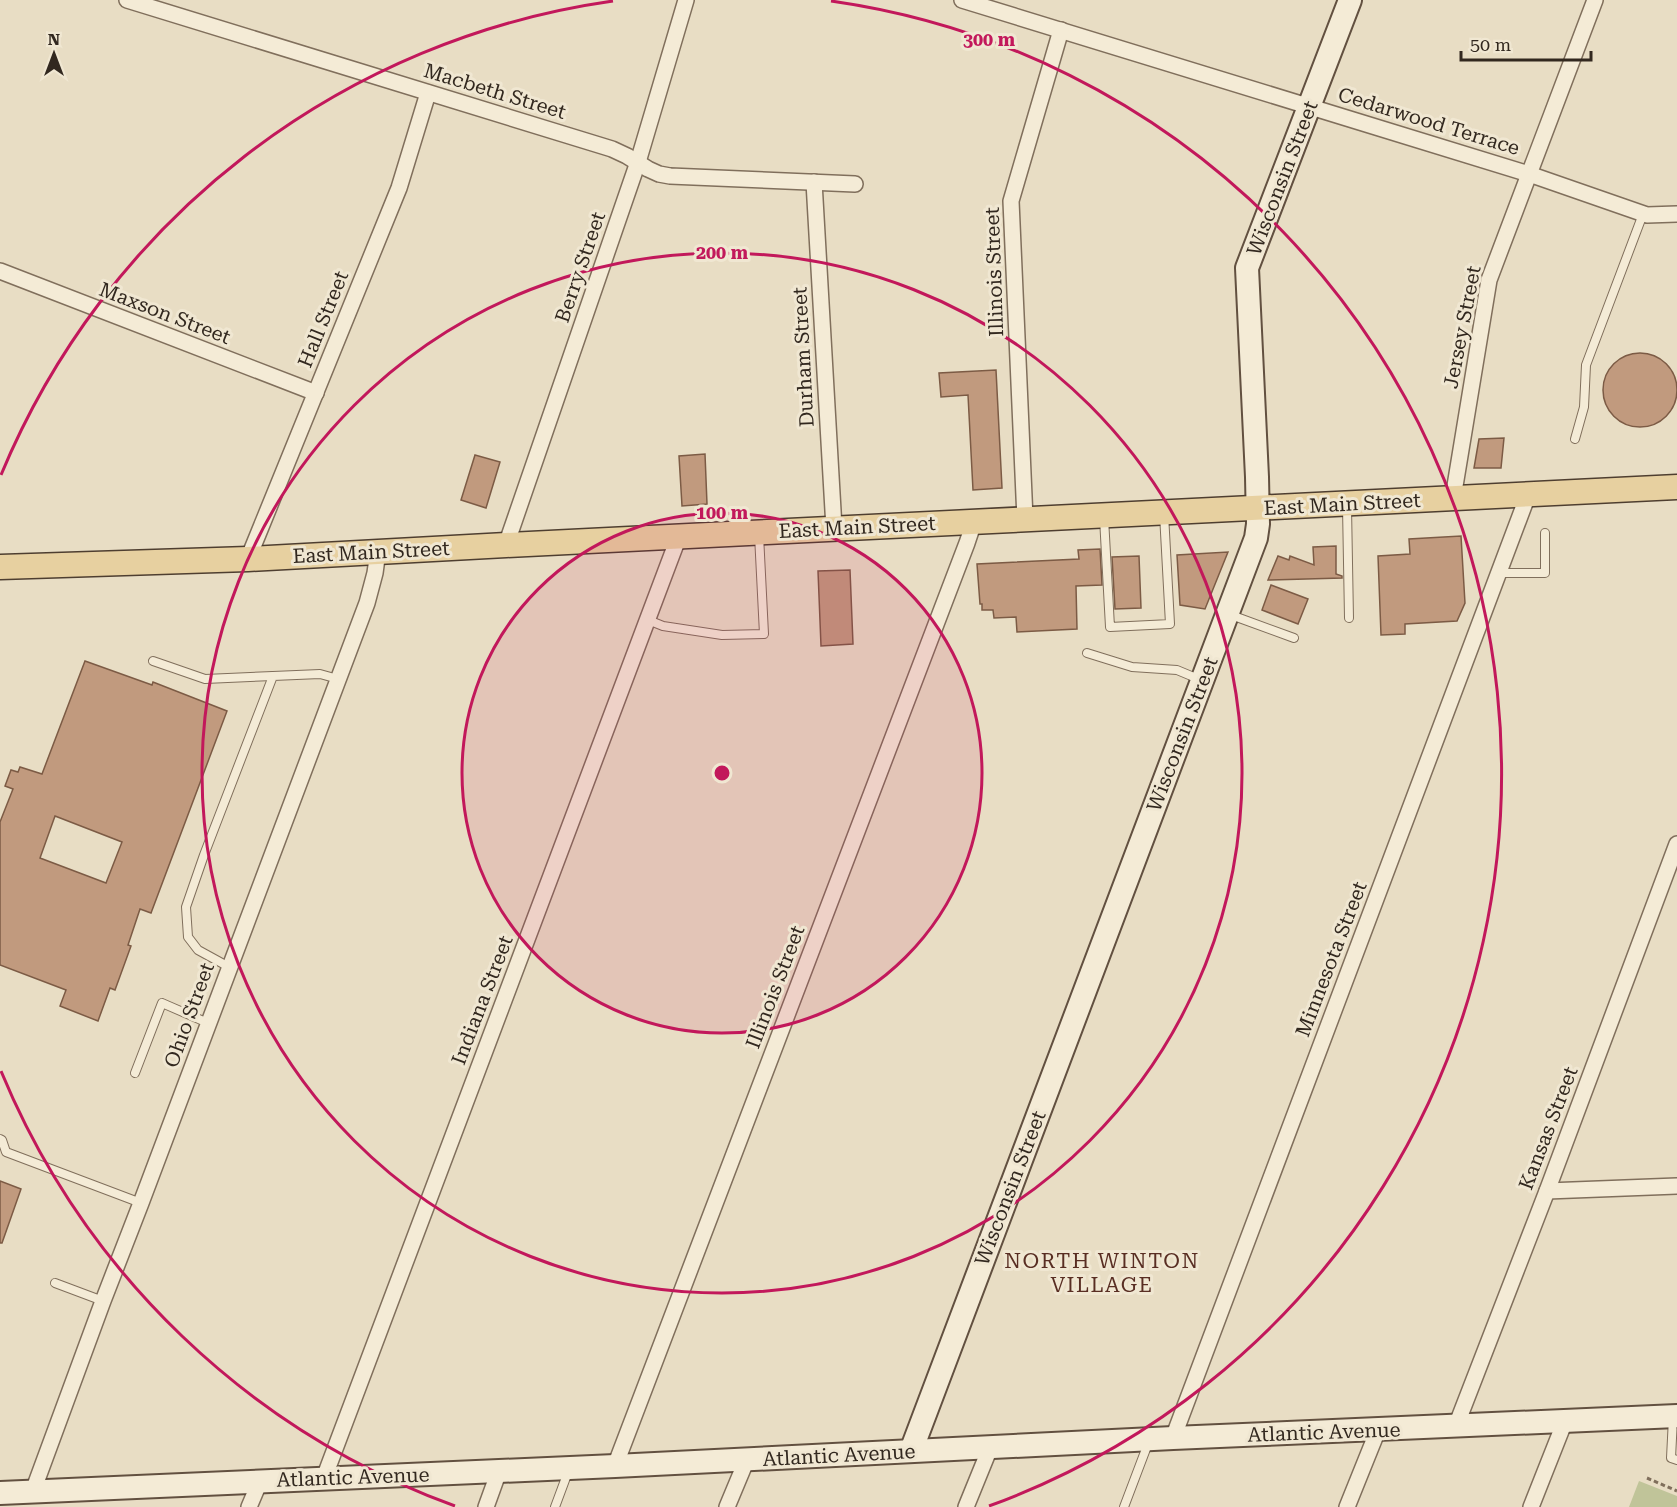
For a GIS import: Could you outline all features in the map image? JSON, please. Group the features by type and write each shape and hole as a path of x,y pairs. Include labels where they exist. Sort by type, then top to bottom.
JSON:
{"main road":[{"name":"Wisconsin Street","path":"911,1451 1256,538 1258,508 1247,268 1350,0"},
{"name":"East Main Street","path":"0,567 248,559 506,544 1677,487"},
{"name":"Atlantic Avenue","path":"0,1493 1675,1416"}],"street":[{"name":"Macbeth Street","path":"127,0 612,149 659,174 855,184"},
{"name":"Berry Street","path":"506,544 638,162 686,0"},
{"name":"Cedarwood Terrace","path":"962,0 1529,174 1643,214 1677,214"},
{"name":"Jersey Street","path":"1453,498 1489,280 1595,0"},
{"name":"Illinois Street","path":"1025,519 1011,201 1061,30"},
{"name":"Hall Street","path":"248,559 399,188 428,93"},
{"name":"Durham Street","path":"814,182 834,528"},
{"name":"Maxson Street","path":"0,271 315,393"},
{"name":"Minnesota Street","path":"1173,1438 1528,495"},
{"name":"Illinois Street","path":"615,1466 974,522"},
{"name":"Indiana Street","path":"324,1478 679,536"},
{"name":"Ohio Street","path":"33,1491 372,588 378,551"},
{"name":"Kansas Street","path":"1456,1426 1677,844"},
{"path":"1547,1191 1677,1186"},
{"path":"1531,1507 1565,1421"},
{"path":"1347,1507 1378,1430"},
{"path":"966,1507 990,1448"},
{"path":"727,1507 747,1459"},
{"path":"486,1507 499,1471"},
{"path":"249,1507 260,1481"}],"lane":[{"path":"1575,438 1584,407 1586,365 1643,214"},
{"path":"1347,503 1349,618"},
{"path":"1104,515 1110,627 1170,624 1164,513"},
{"path":"648,620 663,626 722,635 764,633 759,532"},
{"path":"1499,573 1545,573 1545,533"},
{"path":"1227,613 1294,638"},
{"path":"1087,653 1132,667 1176,670 1202,680"},
{"path":"153,661 205,679 320,674 338,679"},
{"path":"229,968 198,950 188,937 186,907 208,843 273,676"},
{"path":"135,1074 162,1003 208,1023"},
{"path":"0,1139 6,1152 141,1203"},
{"path":"55,1283 103,1300"},
{"path":"1675,1416 1671,1458 1677,1460"},
{"path":"1124,1507 1149,1440"},
{"path":"555,1507 570,1468"}],"path":[{"path":"1647,1478 1677,1491"}],"green space":[{"path":"1639,1481 1677,1496 1677,1507 1629,1507"}],"building":[{"path":"1640,353 1661,359 1671,369 1677,390 1671,411 1661,421 1640,427 1619,421 1609,411 1603,390 1609,369 1619,359"},
{"path":"996,370 1002,488 973,490 968,395 941,397 939,373"},
{"path":"1504,438 1501,468 1474,468 1479,439"},
{"path":"705,454 707,504 682,506 679,456"},
{"path":"475,455 500,462 486,508 461,500"},
{"path":"1461,536 1465,603 1457,621 1405,624 1405,634 1381,635 1378,556 1410,554 1409,539"},
{"path":"1336,546 1336,574 1342,578 1268,580 1278,556 1289,560 1290,556 1314,565 1313,547"},
{"path":"1100,549 1102,585 1076,586 1077,629 1017,632 1016,617 994,618 993,610 982,610 977,564 1079,559 1078,550"},
{"path":"1228,552 1205,609 1180,605 1177,555"},
{"path":"1139,556 1141,608 1115,609 1112,557"},
{"path":"850,570 853,644 821,646 818,571"},
{"path":"1271,585 1308,599 1298,624 1262,610"},
{"path":"85,661 152,685 153,682 227,711 151,913 140,909 128,945 131,946 115,990 110,988 98,1021 60,1006 66,990 0,965 0,822 13,789 5,786 11,770 18,772 20,767 42,774","holes":["55,816 122,842 106,883 40,858"]},
{"path":"0,1181 21,1189 2,1243 0,1243"}],"district":[{"name":"NORTH WINTON VILLAGE","path":"1102,1273"}]}
